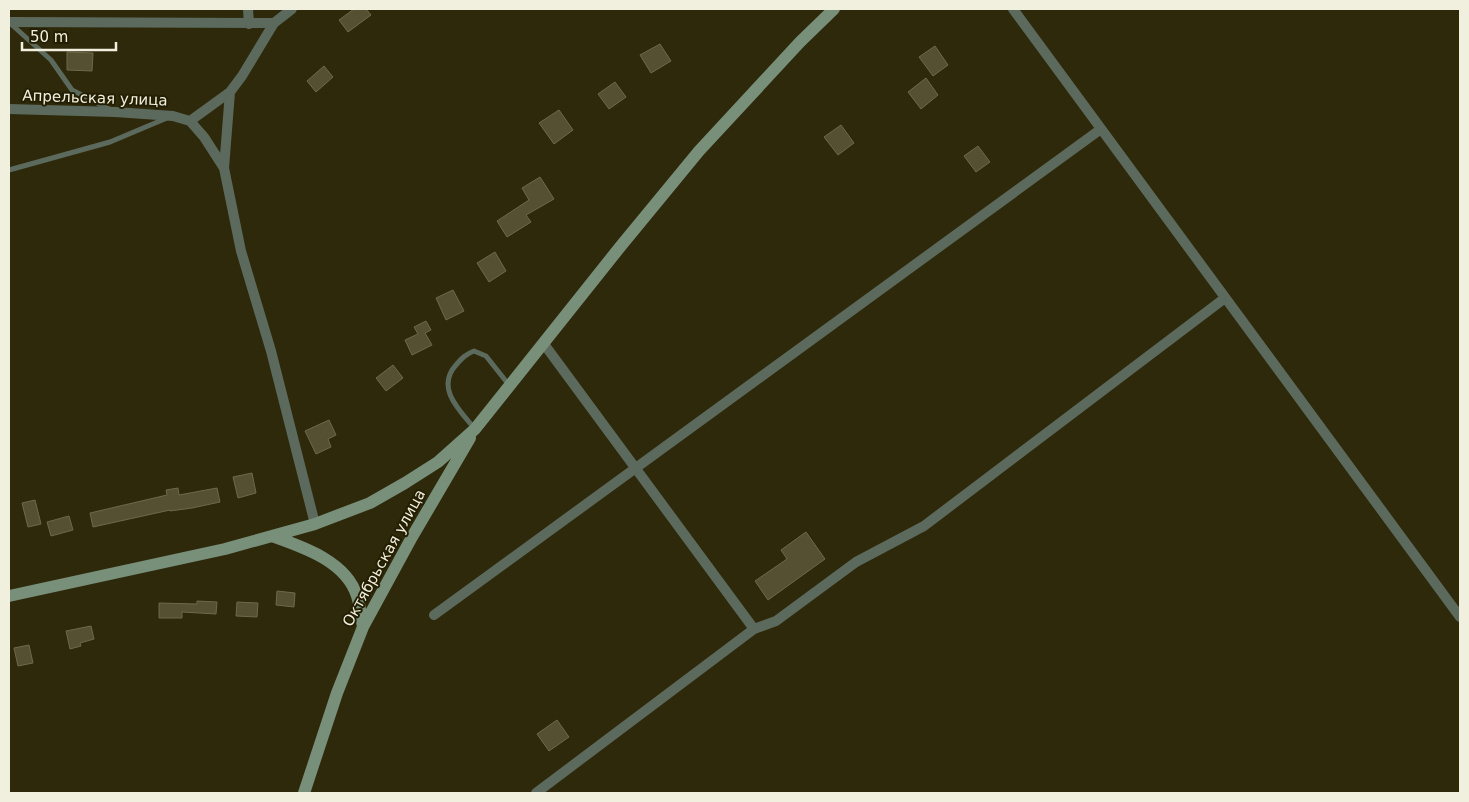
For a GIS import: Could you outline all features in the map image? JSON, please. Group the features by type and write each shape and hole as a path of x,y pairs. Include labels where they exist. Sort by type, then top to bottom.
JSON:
{"street":[{"path":"248,9 249,24"},
{"path":"224,168 204,137 190,121 230,92 242,76 274,23 292,9"},
{"path":"9,596 225,549 316,524 370,503 438,462 475,430 620,247 699,151 800,42 834,9"},
{"path":"1013,9 1460,617"},
{"path":"9,22 274,23"},
{"path":"230,92 224,168 241,251 271,351 316,524"},
{"name":"Апрельская улица","path":"9,109 116,112 173,116 190,121"},
{"path":"434,615 1101,129"},
{"path":"536,793 754,629 776,621 856,562 924,526 1225,298"},
{"path":"544,344 754,629"},
{"name":"Октябрьская улица","path":"304,793 363,627 412,537 475,430"},
{"path":"272,536 311,550 328,560 344,574 356,594 363,627"}],"lane":[{"path":"9,22 51,60 72,90 116,112"},
{"path":"9,170 110,142 173,116"},
{"path":"475,430 451,400 447,382 452,369 466,354 474,351 486,356 510,386"}],"building":[{"path":"354,9 366,9 371,15 348,32 339,20"},
{"path":"660,44 671,61 651,73 640,55"},
{"path":"935,46 948,65 933,76 919,57"},
{"path":"67,52 93,53 92,71 67,70"},
{"path":"324,66 333,77 316,92 307,81"},
{"path":"926,78 938,95 921,109 908,92"},
{"path":"615,82 626,97 609,109 598,94"},
{"path":"559,110 573,130 554,144 539,123"},
{"path":"841,125 854,143 838,155 824,137"},
{"path":"978,146 990,162 976,172 964,156"},
{"path":"540,177 554,199 526,215 531,222 507,237 497,221 529,200 522,188"},
{"path":"495,252 506,271 489,282 477,263"},
{"path":"453,290 464,311 446,320 436,298"},
{"path":"426,321 431,330 425,333 432,345 412,355 405,340 418,334 414,327"},
{"path":"393,365 403,378 386,391 376,378"},
{"path":"329,420 336,435 328,439 331,447 316,454 305,431"},
{"path":"252,473 256,493 238,498 233,477"},
{"path":"178,488 179,495 217,488 220,502 192,508 170,510 93,527 90,513 167,495 166,490"},
{"path":"35,500 41,524 28,527 22,503"},
{"path":"69,516 73,530 51,536 47,522"},
{"path":"806,532 825,559 768,600 755,581 787,559 781,550"},
{"path":"277,591 295,593 294,607 276,605"},
{"path":"197,601 217,602 216,614 182,612 182,618 159,618 159,603 197,604"},
{"path":"237,602 258,603 257,617 236,616"},
{"path":"91,626 94,639 80,643 81,646 70,649 66,631"},
{"path":"29,645 33,663 18,666 14,648"},
{"path":"557,720 569,737 549,751 537,734"}]}
